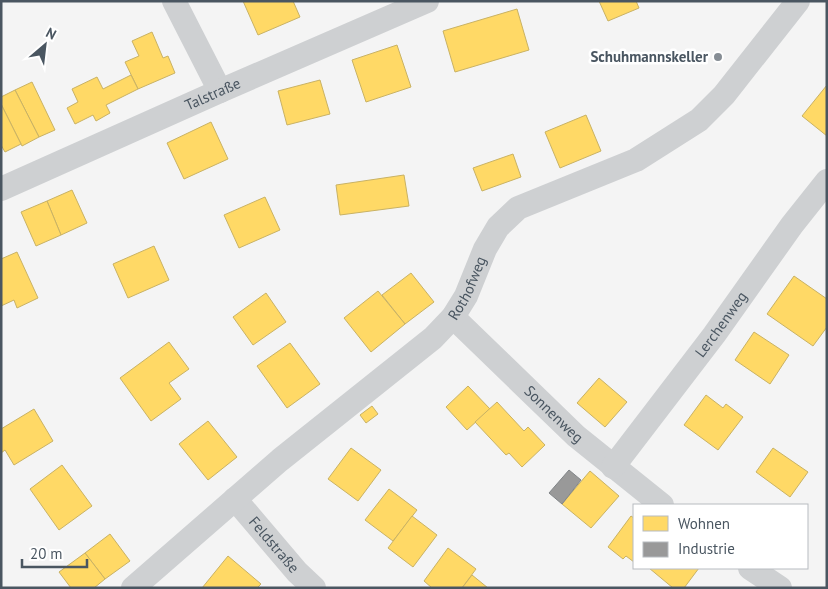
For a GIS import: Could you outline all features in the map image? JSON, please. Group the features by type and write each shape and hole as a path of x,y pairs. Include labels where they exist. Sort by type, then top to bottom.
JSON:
{"street":[{"name":"Talstraße","path":"1,190 220,91 427,1"},
{"name":"Rothofweg","path":"133,588 235,499 433,338 453,317 466,296 485,249 504,220 518,208 548,194 594,178 636,160 699,120 724,95 798,1"},
{"path":"179,3 220,91"},
{"name":"Lerchenweg","path":"613,467 714,335 792,225 827,181"},
{"name":"Sonnenweg","path":"453,317 529,392 613,467 661,504"},
{"name":"Feldstraße","path":"235,499 297,572 314,588"},
{"path":"752,569 780,588"}],"building: Wohnen":[{"path":"243,1 293,1 300,17 258,35"},
{"path":"599,1 636,1 639,8 608,21"},
{"path":"517,9 529,50 455,72 443,31"},
{"path":"152,32 163,58 168,56 175,73 138,89 125,62 139,56 132,41"},
{"path":"397,45 411,87 366,102 352,60"},
{"path":"131,75 138,89 106,105 110,113 96,121 93,115 75,124 67,108 78,102 72,89 97,77 103,89"},
{"path":"320,80 330,114 287,125 278,91"},
{"path":"32,82 55,130 39,137 15,90"},
{"path":"827,85 827,136 802,116"},
{"path":"15,90 39,137 22,146 1,104 1,97"},
{"path":"1,104 21,144 5,152 1,145"},
{"path":"586,115 601,151 560,168 545,132"},
{"path":"211,122 228,159 184,179 167,143"},
{"path":"513,154 521,177 482,191 473,168"},
{"path":"404,175 409,206 340,215 336,185"},
{"path":"72,190 87,223 61,235 47,201"},
{"path":"265,197 280,230 239,248 224,215"},
{"path":"47,201 61,235 36,246 21,212"},
{"path":"154,246 169,280 128,298 113,264"},
{"path":"17,252 38,298 17,308 14,300 1,306 1,259"},
{"path":"411,273 434,302 405,324 382,295"},
{"path":"794,276 827,299 827,327 813,346 767,314"},
{"path":"378,291 405,324 371,352 344,318"},
{"path":"266,293 286,322 253,345 233,317"},
{"path":"754,332 789,355 770,384 735,360"},
{"path":"169,342 189,369 169,383 181,399 151,421 120,378"},
{"path":"290,343 320,384 287,408 257,366"},
{"path":"599,378 627,402 605,427 577,403"},
{"path":"468,386 490,409 467,430 446,407"},
{"path":"706,395 723,408 726,404 743,417 718,450 684,425"},
{"path":"497,402 524,431 528,427 545,445 522,467 509,453 506,455 475,422"},
{"path":"372,406 378,414 366,423 360,415"},
{"path":"34,409 53,441 14,465 5,450 1,453 1,429"},
{"path":"208,421 237,457 208,480 179,444"},
{"path":"351,448 381,470 358,501 328,479"},
{"path":"773,448 808,472 790,497 756,472"},
{"path":"62,465 92,506 59,530 30,489"},
{"path":"590,471 619,496 591,528 562,504"},
{"path":"389,489 417,510 393,541 365,520"},
{"path":"412,516 437,535 413,567 388,548"},
{"path":"631,516 633,517 633,561 626,556 623,559 608,547"},
{"path":"110,534 130,561 105,579 85,553"},
{"path":"448,548 476,569 462,588 432,588 424,581"},
{"path":"85,553 105,579 94,588 71,588 59,572"},
{"path":"228,556 261,584 257,588 202,588"},
{"path":"650,569 698,569 684,588 673,588"},
{"path":"472,575 488,588 462,588"}],"building: Industrie":[{"path":"569,470 581,480 562,504 549,493"}],"place":[{"name":"Schuhmannskeller","path":"718,57"}]}
